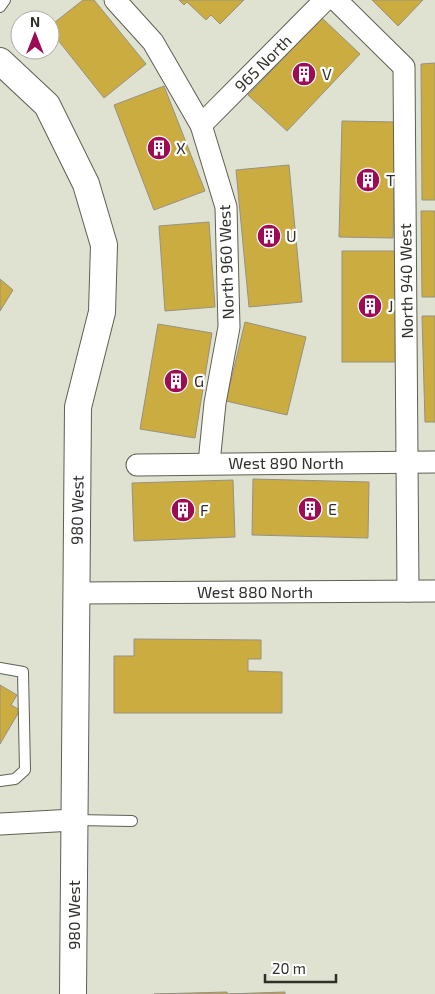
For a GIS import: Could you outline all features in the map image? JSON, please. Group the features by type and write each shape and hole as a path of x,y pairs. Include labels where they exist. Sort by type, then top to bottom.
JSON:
{"street":[{"name":"North 960 West","path":"115,0 153,42 200,126 226,207 229,326 215,403 209,463"},
{"name":"965 North","path":"200,126 325,0"},
{"name":"North 940 West","path":"336,0 404,67 408,591"},
{"name":"980 West","path":"0,61 47,105 86,184 104,244 102,312 78,407 73,994"},
{"name":"West 890 North","path":"137,465 435,462"},
{"name":"West 880 North","path":"76,593 435,590"},
{"path":"0,824 74,820"}],"lane":[{"path":"0,7 6,0"},
{"path":"0,668 23,672 25,770 15,779 0,782"},
{"path":"74,820 132,821"}],"building":[{"path":"83,0 94,0 146,64 104,98 60,43 60,18"},
{"path":"179,0 244,0 220,24 211,15 206,20 187,2 184,5"},
{"path":"372,0 423,0 398,26"},
{"name":"V","path":"322,18 360,54 287,131 248,95"},
{"path":"435,63 435,200 422,200 421,64"},
{"name":"X","path":"164,86 205,191 154,210 114,105"},
{"name":"T","path":"342,121 396,122 393,238 339,237"},
{"name":"U","path":"289,165 302,302 249,307 236,170"},
{"path":"421,211 435,211 435,297 422,297"},
{"path":"209,222 215,307 165,311 159,226"},
{"name":"J","path":"342,251 397,251 397,362 342,362"},
{"path":"0,279 13,290 0,311"},
{"path":"422,316 435,316 435,422 425,422"},
{"path":"245,322 306,337 287,415 226,401"},
{"name":"G","path":"158,324 212,333 195,438 140,429"},
{"name":"E","path":"253,479 369,482 368,538 252,535"},
{"name":"F","path":"233,480 235,537 134,541 132,483"},
{"path":"134,639 261,640 261,659 248,659 248,671 282,672 282,713 114,713 114,656 134,656"},
{"path":"0,685 17,695 11,705 20,710 0,744"},
{"path":"227,992 227,994 154,994"},
{"path":"285,992 285,994 227,994"}],"place":[{"name":"V","path":"304,74"},
{"name":"X","path":"159,148"},
{"name":"T","path":"368,180"},
{"name":"U","path":"269,236"},
{"name":"J","path":"370,306"},
{"name":"G","path":"176,381"},
{"name":"E","path":"310,509"},
{"name":"F","path":"183,510"}]}
